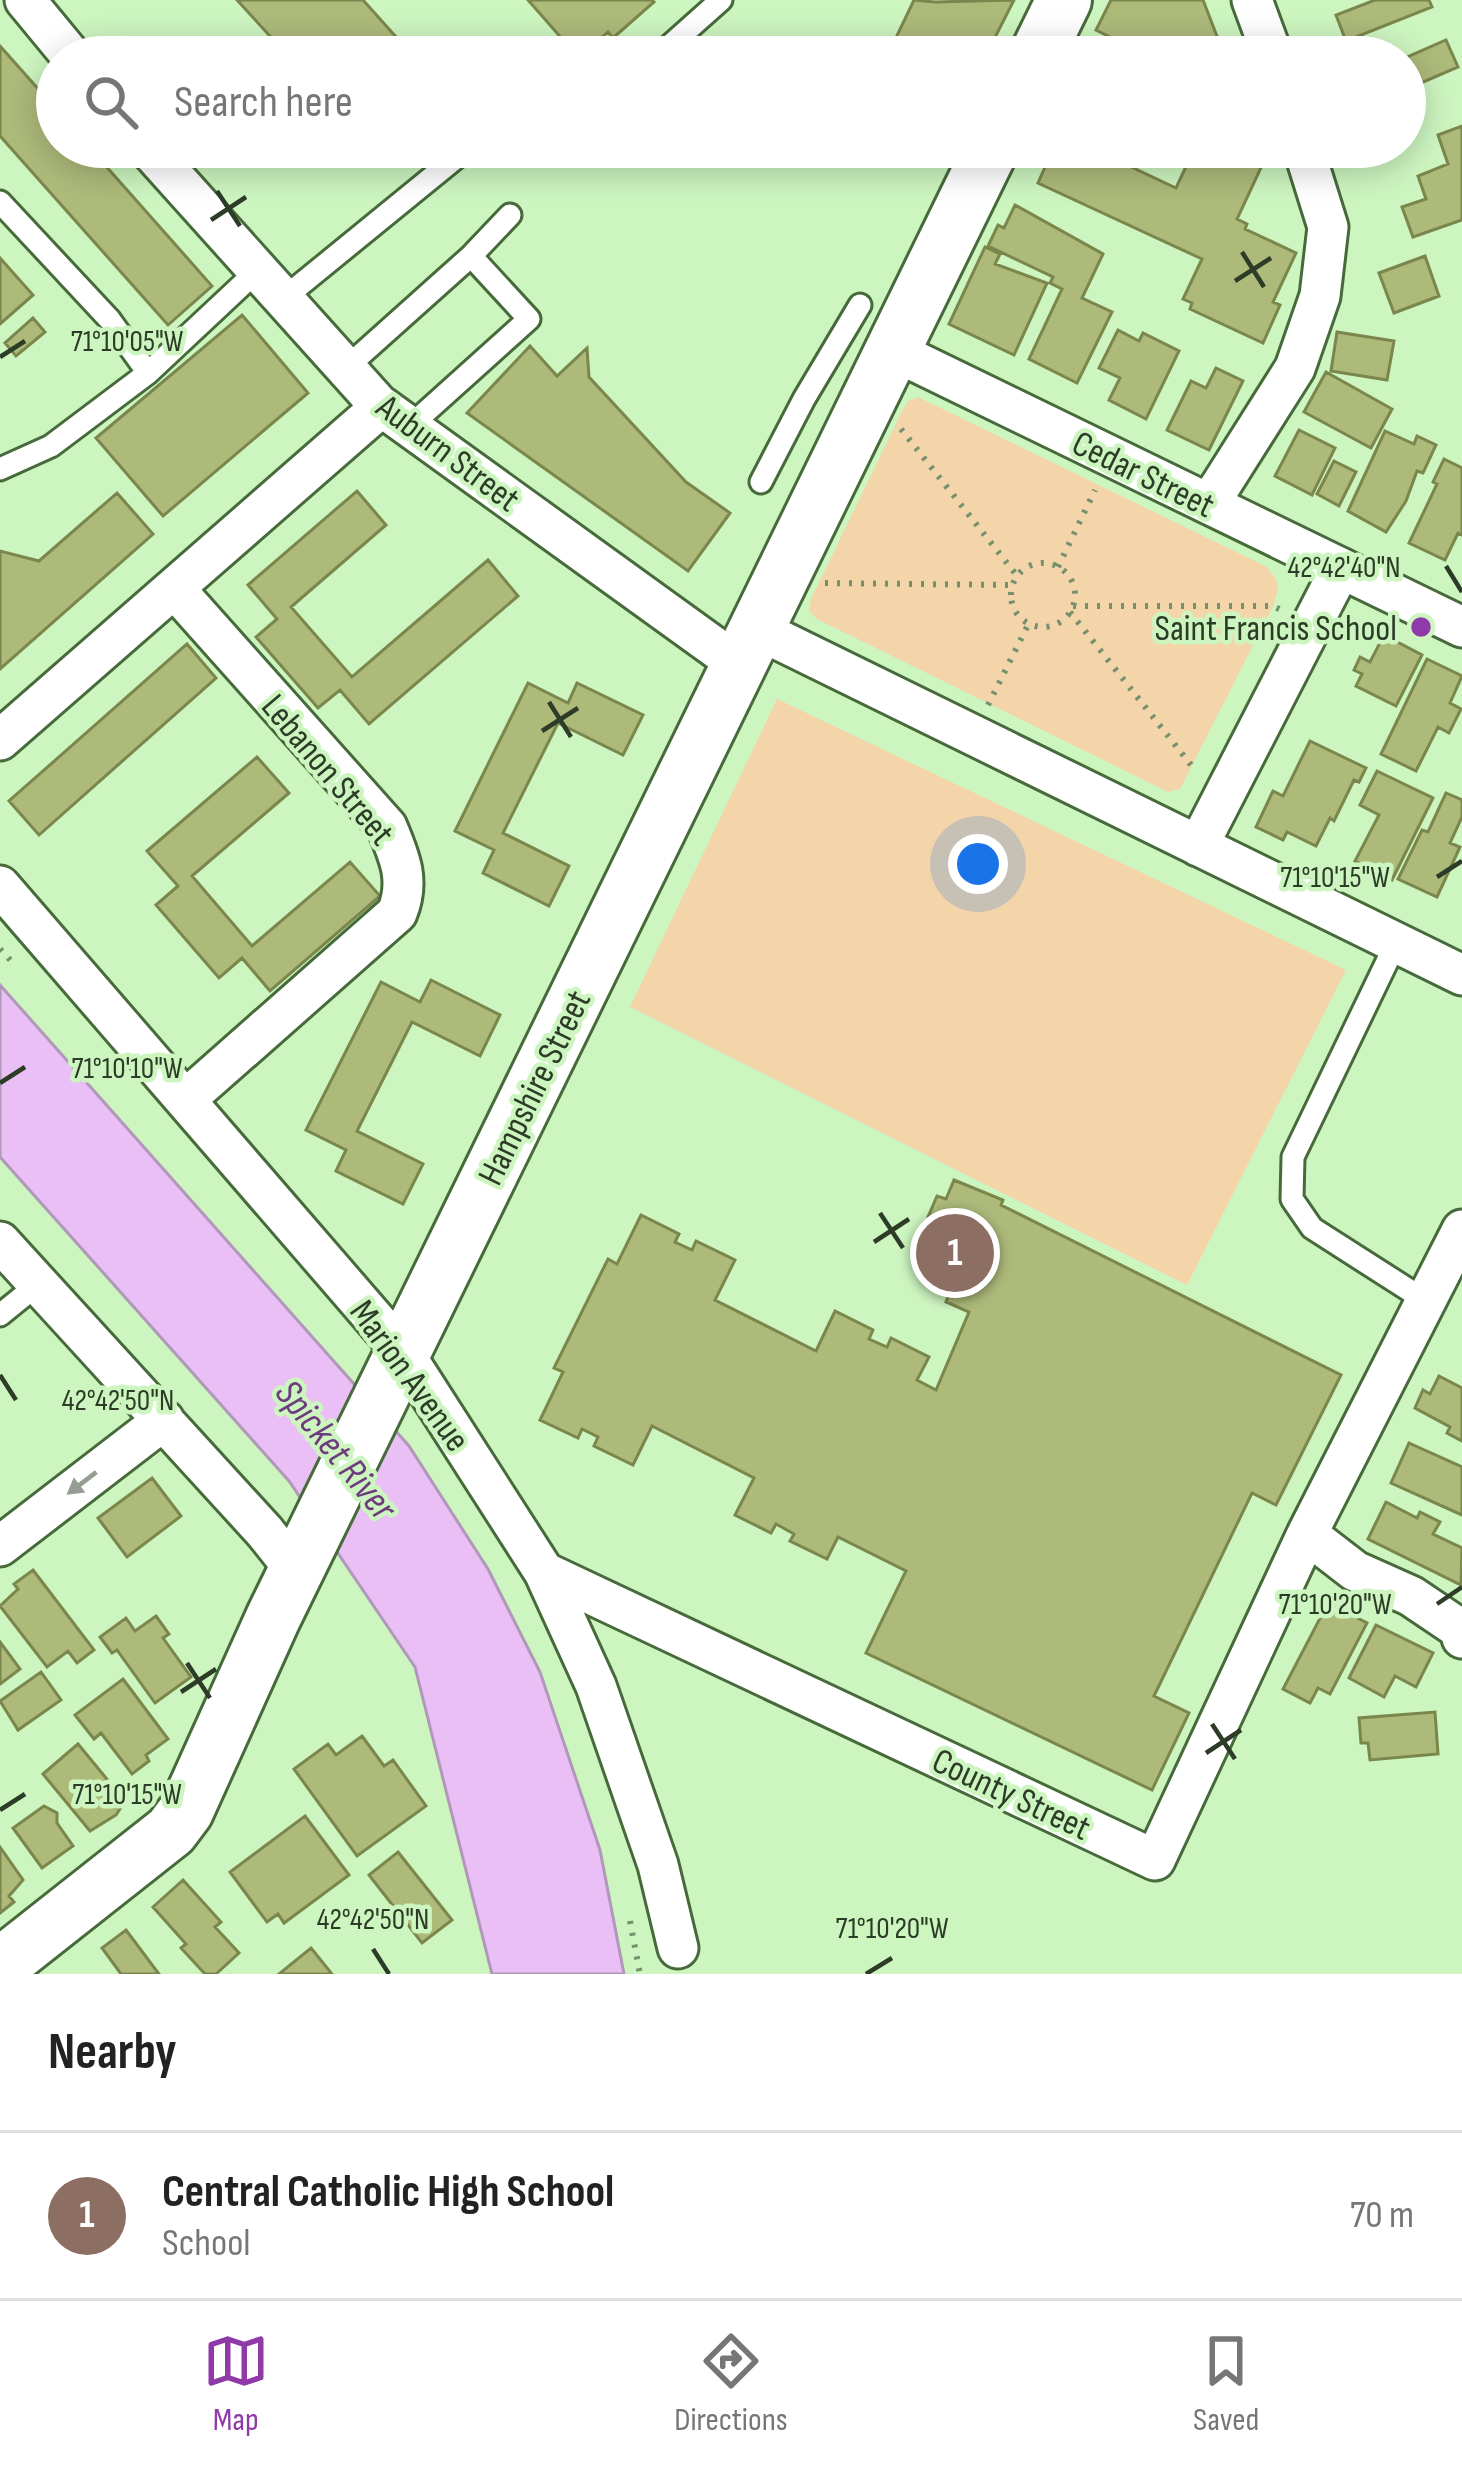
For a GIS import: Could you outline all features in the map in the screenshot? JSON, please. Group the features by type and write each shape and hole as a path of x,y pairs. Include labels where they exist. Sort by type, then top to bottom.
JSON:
{"street":[{"path":"25,0 55,36"},
{"path":"1051,36 1064,0"},
{"path":"1252,0 1265,36"},
{"name":"Auburn Street","path":"166,168 395,417 757,626 1462,975"},
{"name":"Hampshire Street","path":"0,1966 171,1831 186,1811 303,1556 982,168"},
{"path":"1209,504 1294,368 1320,296 1328,227 1310,168"},
{"name":"Cedar Street","path":"883,369 1112,457 1462,627"},
{"path":"0,740 174,588 395,417"},
{"path":"1198,846 1341,568"},
{"name":"Lebanon Street","path":"174,588 387,827 404,866 404,897 397,913 185,1100"},
{"name":"Marion Avenue","path":"0,886 185,1100 395,1369 544,1572 596,1686 658,1865 678,1948"},
{"path":"1462,1230 1307,1534 1355,1571 1411,1595 1460,1628 1462,1638"},
{"path":"0,1241 164,1420 303,1556"},
{"path":"0,1546 164,1420"},
{"name":"County Street","path":"544,1572 1155,1860 1307,1534"}],"lane":[{"path":"681,36 722,0"},
{"path":"0,469 51,446 271,284 440,168"},
{"path":"0,202 110,320 148,373"},
{"path":"347,367 510,215"},
{"path":"395,417 530,319 471,256"},
{"path":"761,482 860,305"},
{"path":"1396,943 1293,1156 1292,1199 1312,1228 1426,1301"},
{"path":"0,1315 37,1285"}],"path":[{"path":"883,369 896,423 1015,581 1013,604 1029,623 1051,626 1072,609 1273,606 1312,624"},
{"path":"1058,567 1112,457"},
{"path":"757,626 1015,581 1032,565 1058,567 1074,585 1072,609 1222,799"},
{"path":"972,735 1029,623"}],"shaded area":[{"path":"918,397 1265,566 1274,576 1278,589 1273,606 1180,789 1168,792 809,611 902,411"},
{"path":"777,699 1346,970 1187,1285 630,1007"}],"water":[{"name":"Spicket River","path":"0,985 409,1446 488,1569 540,1672 600,1850 624,1974 492,1974 415,1667 289,1481 0,1157"}],"building":[{"path":"237,0 363,0 395,36 270,36"},
{"path":"528,0 654,2 615,36 608,32 560,36"},
{"path":"914,0 1014,0 996,36 897,36"},
{"path":"1111,0 1203,0 1217,36 1108,36 1096,30"},
{"path":"1375,0 1429,0 1432,7 1359,36 1344,36 1336,15"},
{"path":"1446,40 1458,67 1426,81 1426,49"},
{"path":"0,46 36,86 36,168 108,168 212,286 168,325 0,136"},
{"path":"1462,126 1462,220 1413,237 1402,207 1426,199 1418,176 1448,164 1438,135"},
{"path":"1045,168 1134,168 1176,188 1185,168 1261,168 1237,219 1247,224 1245,229 1296,253 1273,302 1280,305 1263,343 1190,309 1192,303 1183,299 1202,259 1038,183"},
{"path":"1015,205 1103,254 1082,298 1112,312 1077,383 1029,359 1062,289 1050,283 1053,277 988,246"},
{"path":"985,247 1000,254 995,264 1047,283 1014,355 949,324"},
{"path":"1425,256 1439,296 1394,313 1379,273"},
{"path":"0,258 33,295 0,324"},
{"path":"242,315 308,393 163,516 96,438"},
{"path":"33,318 45,332 16,356 5,343"},
{"path":"1118,330 1139,341 1143,333 1179,351 1146,419 1109,400 1120,378 1099,368"},
{"path":"1337,332 1394,341 1387,380 1331,371"},
{"path":"530,346 557,376 587,348 589,377 686,482 730,513 688,571 467,413"},
{"path":"1216,368 1243,381 1209,450 1167,430 1191,381 1206,388"},
{"path":"1326,372 1392,409 1371,448 1304,412"},
{"path":"1299,430 1335,448 1312,495 1275,476"},
{"path":"1385,431 1414,444 1417,436 1436,445 1386,532 1348,511"},
{"path":"1444,459 1462,468 1462,535 1458,533 1445,560 1409,543"},
{"path":"1334,461 1356,472 1339,506 1317,494"},
{"path":"357,491 386,525 291,607 352,677 488,560 518,596 369,724 340,690 318,708 256,637 277,619 248,585"},
{"path":"117,493 153,534 0,669 0,551 39,561"},
{"path":"1384,635 1422,655 1396,706 1356,686 1362,674 1354,670 1360,657 1370,662"},
{"path":"187,644 216,678 39,835 9,801"},
{"path":"1427,659 1462,676 1450,703 1461,709 1449,733 1438,727 1416,771 1381,754"},
{"path":"528,683 568,703 577,683 643,715 623,755 558,723 503,833 569,866 549,906 483,873 494,850 455,831"},
{"path":"1310,741 1366,768 1359,782 1354,780 1316,846 1287,832 1283,840 1256,827 1273,791 1283,796"},
{"path":"257,757 289,793 192,876 252,946 350,862 380,896 270,991 242,958 219,978 156,905 178,886 147,851"},
{"path":"1377,771 1433,798 1392,880 1355,861 1379,815 1360,805"},
{"path":"1446,793 1462,800 1462,817 1450,843 1460,847 1437,897 1398,879"},
{"path":"431,980 500,1015 480,1056 412,1022 357,1131 423,1164 403,1204 336,1171 346,1150 306,1130 381,982 420,1002"},
{"path":"954,1180 1003,1200 1001,1205 1341,1375 1276,1505 1252,1493 1154,1696 1189,1713 1152,1790 866,1653 906,1571 838,1537 827,1559 790,1541 794,1534 776,1524 771,1533 735,1515 754,1478 652,1426 633,1465 594,1446 598,1437 582,1429 578,1438 540,1420 563,1372 554,1368 608,1259 617,1264 641,1215 679,1234 675,1242 692,1250 696,1241 735,1260 715,1300 816,1351 835,1311 873,1330 869,1339 887,1347 891,1338 929,1357 917,1380 936,1390 969,1312 946,1302 965,1257 928,1241 937,1221 928,1217 937,1196 946,1199"},
{"path":"1439,1376 1462,1388 1462,1441 1447,1433 1450,1427 1415,1408 1423,1390 1430,1394"},
{"path":"1409,1443 1462,1467 1462,1515 1391,1483"},
{"path":"152,1478 181,1516 127,1557 98,1518"},
{"path":"1386,1502 1417,1518 1420,1512 1440,1522 1433,1534 1462,1548 1461,1585 1368,1539"},
{"path":"33,1570 94,1650 77,1663 68,1651 47,1667 0,1606 18,1589 14,1584"},
{"path":"1328,1603 1367,1623 1330,1694 1318,1688 1310,1703 1283,1689"},
{"path":"156,1616 169,1634 163,1638 191,1677 155,1703 117,1650 112,1653 100,1637 126,1618 135,1631"},
{"path":"1376,1625 1433,1653 1416,1687 1395,1676 1384,1697 1349,1678"},
{"path":"0,1642 20,1669 0,1684"},
{"path":"41,1672 61,1700 18,1730 0,1701"},
{"path":"123,1679 168,1739 146,1755 149,1761 132,1774 101,1733 94,1739 75,1715"},
{"path":"1435,1712 1438,1754 1370,1760 1368,1743 1361,1743 1359,1718"},
{"path":"362,1736 384,1766 393,1760 426,1806 357,1856 294,1769 328,1744 336,1755"},
{"path":"78,1744 125,1801 116,1815 90,1831 43,1774"},
{"path":"44,1806 57,1813 57,1823 73,1846 42,1868 13,1828"},
{"path":"305,1816 349,1875 284,1923 278,1914 267,1922 230,1872"},
{"path":"0,1847 23,1880 9,1896 14,1902 0,1913"},
{"path":"398,1852 452,1920 422,1943 369,1875"},
{"path":"183,1880 221,1922 215,1927 239,1953 216,1974 205,1974 153,1907"},
{"path":"126,1930 159,1974 121,1974 102,1948"},
{"path":"311,1948 332,1974 279,1974"}],"place":[{"name":"Saint Francis School","path":"1421,627"},
{"name":"Central Catholic High School","path":"955,1253"}]}
